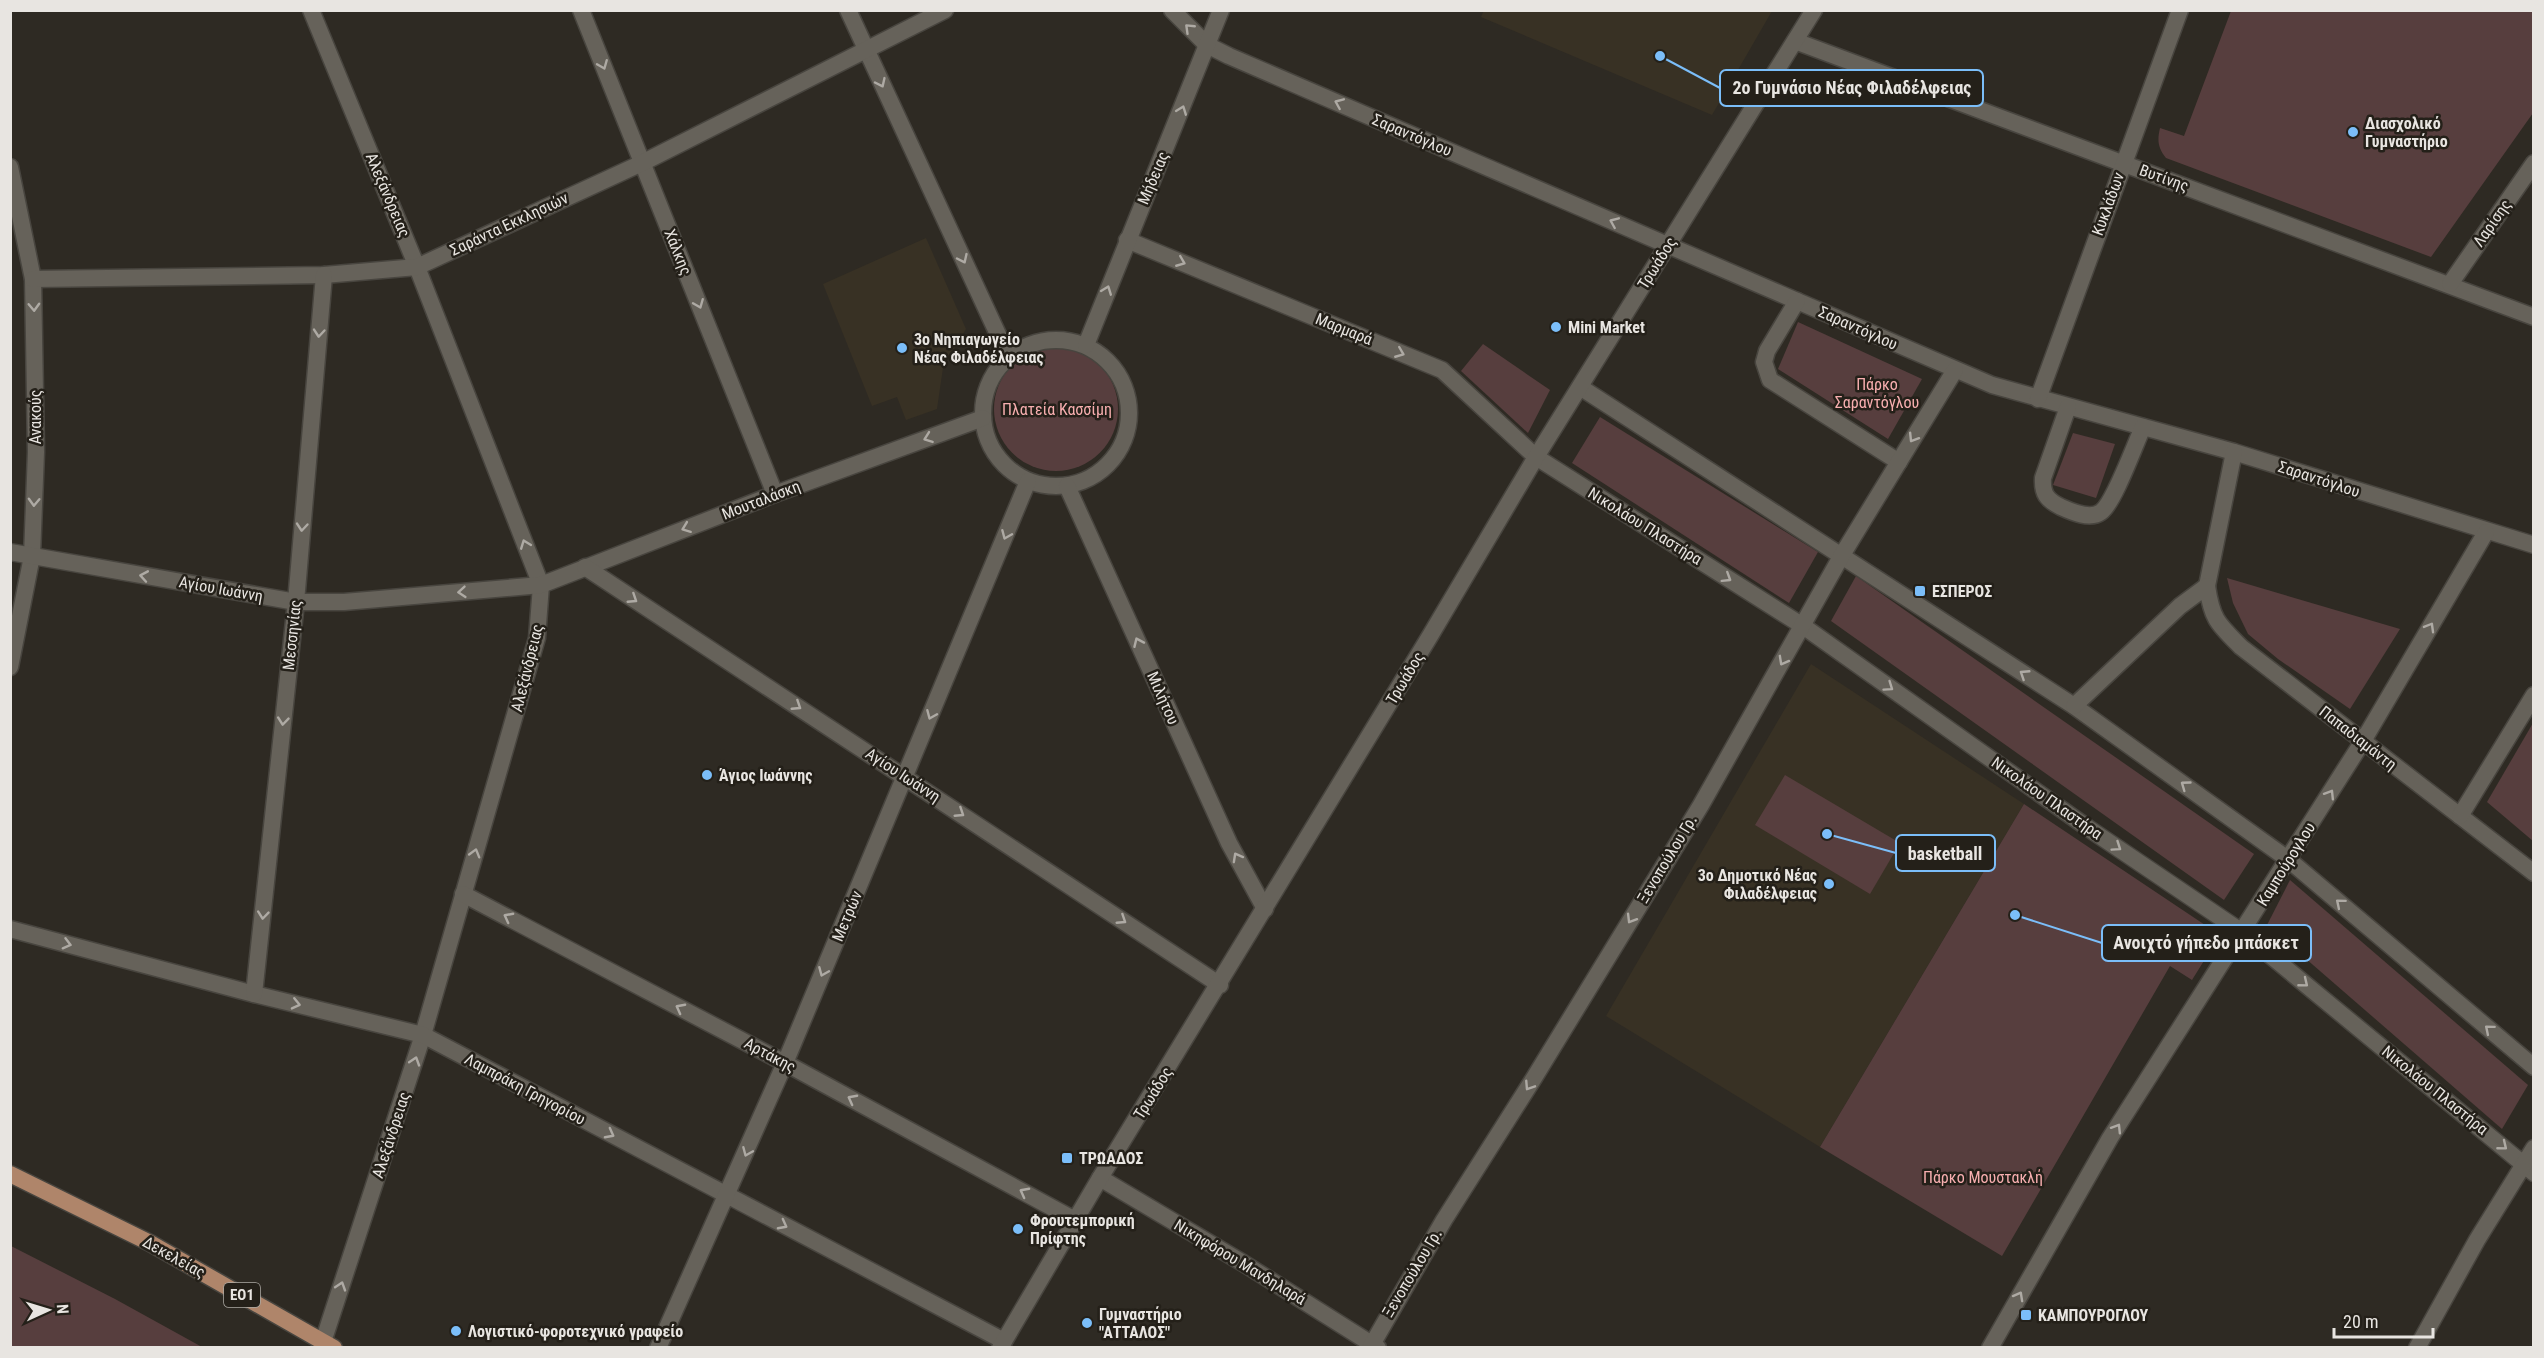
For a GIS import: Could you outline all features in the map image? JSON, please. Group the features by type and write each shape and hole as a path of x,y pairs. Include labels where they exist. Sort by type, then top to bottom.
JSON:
{"main road":[{"name":"Δεκελείας","path":"10,1174 150,1243 328,1345"}],"street":[{"name":"Αλεξάνδρειας","path":"311,10 417,267 541,585 537,638 423,1035 328,1345"},
{"name":"Χάλκης","path":"581,10 775,494"},
{"path":"848,10 1008,356"},
{"name":"Σαράντα Εκκλησιών","path":"33,279 324,275 417,267 642,163 945,10"},
{"path":"1172,10 1206,45"},
{"name":"Μήδειας","path":"1086,345 1221,10"},
{"name":"Τρωάδος","path":"1002,1344 1536,457 1814,10"},
{"name":"Κυκλάδων","path":"2038,399 2122,163 2180,10"},
{"name":"Βυτίνης","path":"1795,41 2534,316"},
{"name":"Σαραντόγλου","path":"1206,45 1955,370 2038,399 2234,452 2534,545"},
{"name":"Λαρίσης","path":"2450,284 2534,163"},
{"name":"Ανακούς","path":"10,167 17,228 33,279 36,452 32,556 10,667"},
{"name":"Μαρμαρά","path":"1127,240 1442,370 1536,457"},
{"name":"Μεσσηνίας","path":"254,994 296,602 324,275"},
{"path":"1797,301 1767,351 1764,362 1770,380 1899,462"},
{"path":"1067,339 1086,345 1108,359 1123,380 1129,405 1128,430 1117,454 1104,469 1086,480 1066,486 1047,486 1028,481 1011,471 997,456 987,438 983,418 985,395 994,374 1008,356 1026,345 1045,340 1067,339"},
{"name":"Ξενoπούλου Γρ.","path":"1370,1346 1444,1220 1701,805 1842,555 1955,370"},
{"path":"1580,387 2074,706 2289,860 2534,1067"},
{"path":"2068,407 2042,486 2044,496 2069,511 2088,516 2101,513 2110,501 2142,427"},
{"name":"Μουταλάσκη","path":"541,585 775,494 983,418"},
{"name":"Παπαδιαμάντη","path":"2234,452 2207,586 2210,607 2216,622 2233,639 2534,873"},
{"name":"Νικολάου Πλαστήρα","path":"1536,457 1803,626 2088,828 2242,932 2529,1169"},
{"name":"Μετρών","path":"658,1347 728,1196 785,1063 1028,481"},
{"name":"Μιλήτου","path":"1066,486 1229,843 1265,909"},
{"name":"Καμπούρογλου","path":"1990,1347 2110,1138 2363,741 2486,532"},
{"name":"Αγίου Ιωάννη","path":"10,552 296,602 344,602 541,585"},
{"name":"Αγίου Ιωάννη","path":"585,567 1220,984"},
{"path":"2074,706 2180,606 2207,586"},
{"path":"2460,816 2534,695"},
{"name":"Αρτάκης","path":"463,894 785,1063 1075,1220"},
{"name":"Λαμπράκη Γρηγορίου","path":"10,929 254,994 423,1035 1002,1344"},
{"path":"2417,1347 2477,1240 2529,1169 2534,1148"},
{"name":"Νικηφόρου Μανδηλαρά","path":"1100,1178 1243,1263 1370,1346"}],"shaded area":[{"path":"1484,10 1772,11 1712,115 1481,17"},
{"name":"3ο Νηπιαγωγείο Νέας Φιλαδέλφειας","path":"926,238 966,329 943,368 937,409 906,420 897,397 872,406 823,284"},
{"name":"3ο Δημοτικό Νέας Φιλαδέλφειας","path":"1811,664 2024,804 1820,1147 1606,1016"}],"green space":[{"name":"Διασχολικό Γυμναστήριο","path":"2231,11 2533,11 2533,113 2431,257 2166,158 2159,144 2160,128 2184,136"},
{"name":"Πάρκο Σαραντόγλου","path":"1798,322 1922,379 1888,439 1778,369"},
{"path":"1483,344 1550,390 1528,433 1461,371"},
{"name":"Πλατεία Κασσίμη","path":"1056,347 1080,352 1100,365 1113,385 1118,409 1113,433 1100,453 1080,466 1056,471 1032,466 1012,453 999,433 994,409 999,385 1012,365 1032,352"},
{"path":"1600,417 1818,552 1789,603 1572,463"},
{"path":"2073,433 2115,444 2096,498 2053,485"},
{"path":"1856,576 2254,854 2224,900 1831,621"},
{"path":"2227,578 2400,629 2350,709 2278,659 2248,634 2233,603"},
{"path":"2533,723 2533,841 2487,802"},
{"path":"1785,775 1900,843 1870,894 1755,825"},
{"name":"Πάρκο Μουστακλή","path":"2024,804 2220,935 2192,980 2170,966 2002,1256 1820,1147"},
{"path":"2290,880 2528,1085 2502,1129 2267,925"},
{"path":"11,1246 115,1299 202,1347 11,1347"}],"place":[{"name":"2ο Γυμνάσιο Νέας Φιλαδέλφειας","path":"1660,56"},
{"name":"Διασχολικό Γυμναστήριο","path":"2353,132"},
{"name":"Mini Market","path":"1556,327"},
{"name":"3ο Νηπιαγωγείο Νέας Φιλαδέλφειας","path":"902,348"},
{"name":"ΕΣΠΕΡΟΣ","path":"1920,591"},
{"name":"Άγιος Ιωάννης","path":"707,775"},
{"name":"basketball","path":"1827,834"},
{"name":"3ο Δημοτικό Νέας Φιλαδέλφειας","path":"1829,884"},
{"name":"Ανοιχτό γήπεδο μπάσκετ","path":"2015,915"},
{"name":"ΤΡΩΑΔΟΣ","path":"1067,1158"},
{"name":"Φρουτεμπορική Πρίφτης","path":"1018,1229"},
{"name":"ΚΑΜΠΟΥΡΟΓΛΟΥ","path":"2026,1315"},
{"name":"Γυμναστήριο \"ΑΤΤΑΛΟΣ\"","path":"1087,1323"},
{"name":"Λογιστικό-φοροτεχνικό γραφείο","path":"456,1331"}]}
